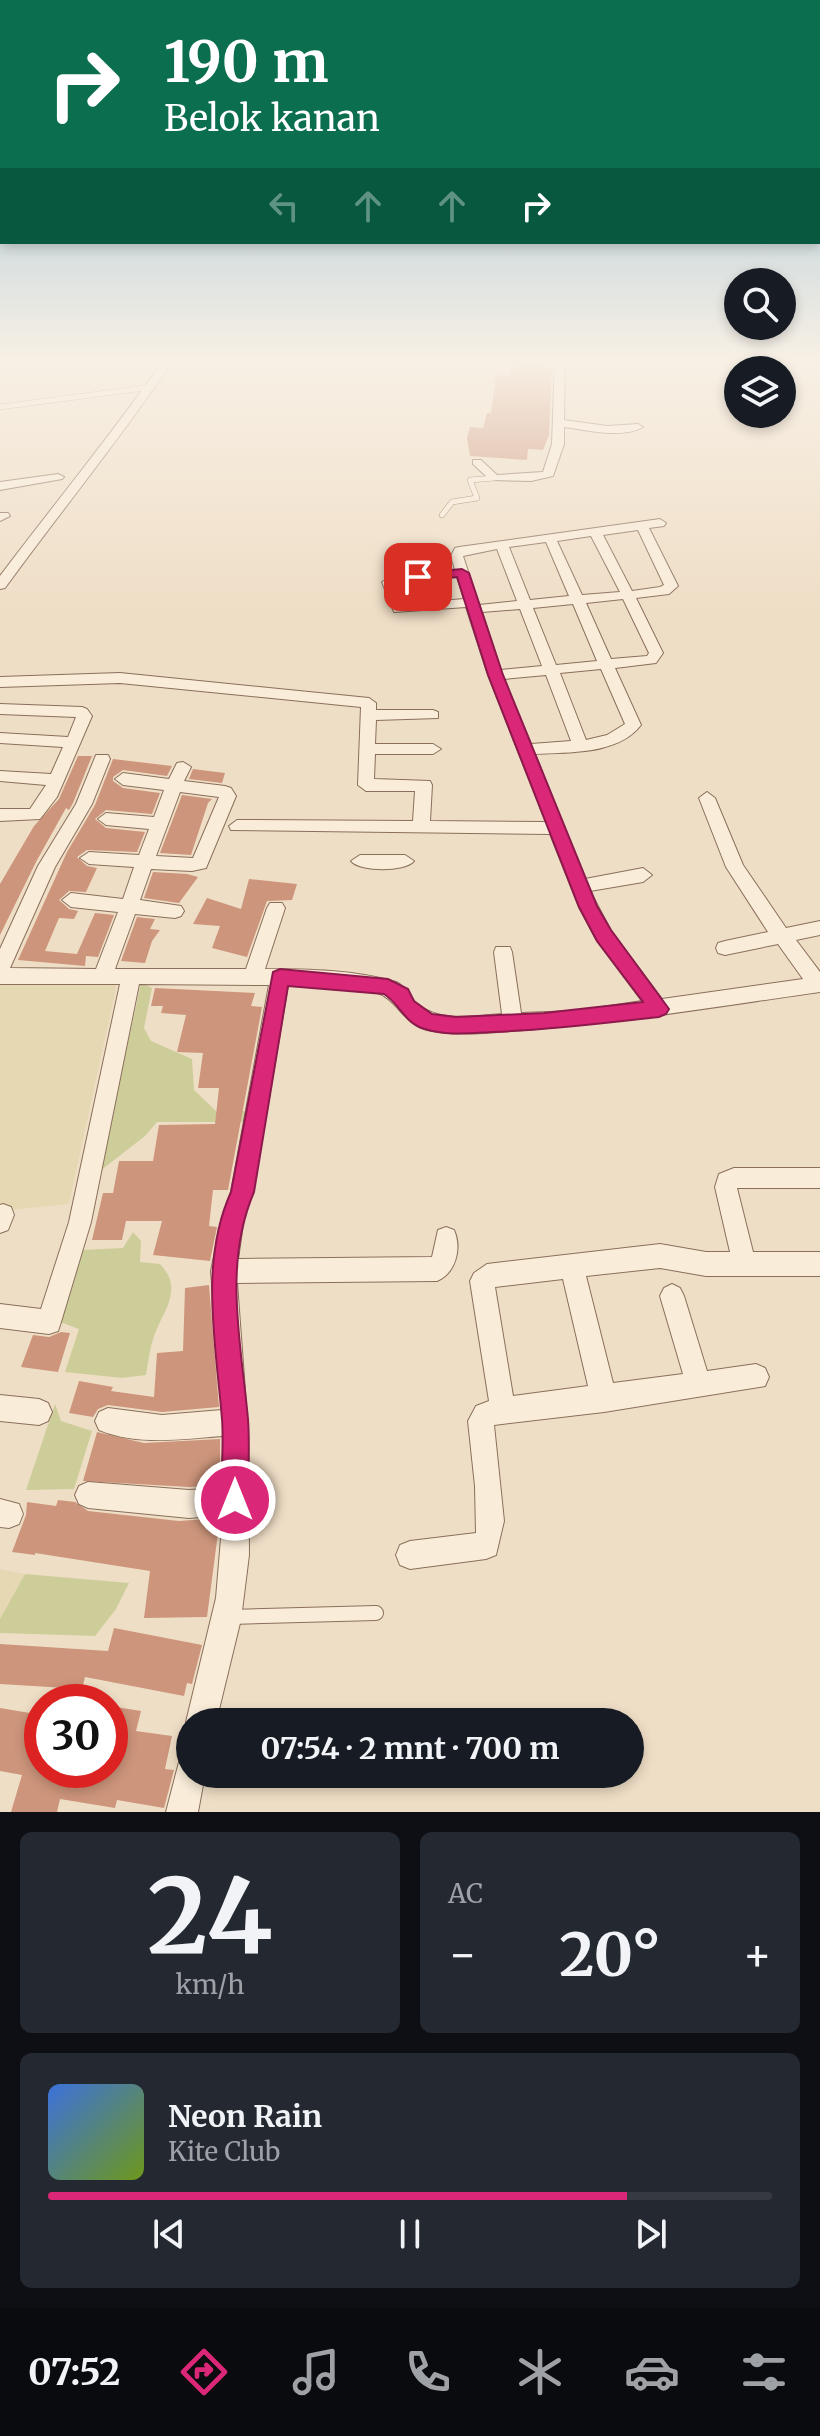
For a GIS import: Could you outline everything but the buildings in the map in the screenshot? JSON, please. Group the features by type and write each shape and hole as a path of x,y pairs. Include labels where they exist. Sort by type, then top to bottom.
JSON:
{"street":[{"path":"0,585 109,444"},
{"path":"477,462 494,478 531,478 549,474 558,444"},
{"path":"0,486 58,477"},
{"path":"659,1009 604,936 588,907 495,675 457,556 459,551 502,544 660,523"},
{"path":"462,573 396,578 389,582 399,609 525,604 664,591 671,586 642,526"},
{"path":"495,675 655,658 628,595 595,532"},
{"path":"524,750 616,738 627,733 633,725 550,538"},
{"path":"502,544 580,744"},
{"path":"0,682 120,678 369,703 366,785 424,785 421,826"},
{"path":"0,709 82,712 84,716 49,797 34,815 0,815"},
{"path":"370,715 433,715"},
{"path":"0,738 73,743"},
{"path":"368,749 433,749"},
{"path":"102,759 84,804 47,866 0,973 280,977 388,987 401,994 407,1007 428,1022 456,1025 513,1024 659,1009 819,984 753,897 735,868 707,798"},
{"path":"103,975 183,767"},
{"path":"0,776 56,780"},
{"path":"89,858 200,863 228,796 225,792 123,779"},
{"path":"106,819 160,824"},
{"path":"237,826 556,828"},
{"path":"381,861 384,827"},
{"path":"360,861 405,861"},
{"path":"581,886 643,875"},
{"path":"71,900 175,911"},
{"path":"253,977 276,908"},
{"path":"725,948 820,928"},
{"path":"503,952 513,1024"},
{"path":"0,1316 49,1322 80,1222 131,976"},
{"path":"205,1708 230,1617 235,1553 235,1422 223,1271 231,1219 242,1192 280,977"},
{"path":"744,1264 727,1181 734,1178 820,1178"},
{"path":"223,1271 437,1269 444,1261 446,1238"},
{"path":"503,1410 482,1281 487,1276 660,1256 706,1264 820,1264"},
{"path":"571,1265 604,1399"},
{"path":"672,1296 699,1385"},
{"path":"410,1555 486,1545 491,1537 481,1421 485,1415 503,1410 756,1377"},
{"path":"0,1408 39,1412"},
{"path":"108,1421 162,1428 235,1422"},
{"path":"88,1495 189,1504 235,1500"},
{"path":"182,1812 187,1788"}],"lane":[{"path":"442,515 452,502 477,498 470,480 494,478"},
{"path":"230,1617 376,1613"}],"shaded area":[{"path":"0,982 117,983 69,1204 0,1211"},
{"path":"0,1569 25,1574 0,1619"}],"green space":[{"path":"141,983 152,988 144,1028 151,1041 192,1059 194,1090 216,1111 249,1111 248,1122 157,1122 145,1136 100,1171"},
{"path":"133,1232 141,1241 140,1262 160,1264 171,1282 170,1299 154,1336 146,1375 122,1378 65,1372 79,1329 60,1322 81,1250 123,1248"},
{"path":"55,1404 61,1421 92,1431 74,1489 26,1490"},
{"path":"25,1574 129,1583 116,1609 95,1636 0,1633 0,1619"}],"route":[{"path":"235,1500 235,1422 226,1339 225,1246 242,1192 280,977 388,987 401,994 407,1007 428,1022 456,1025 544,1022 659,1009 604,936 588,907 495,675 462,573 418,577"}]}
